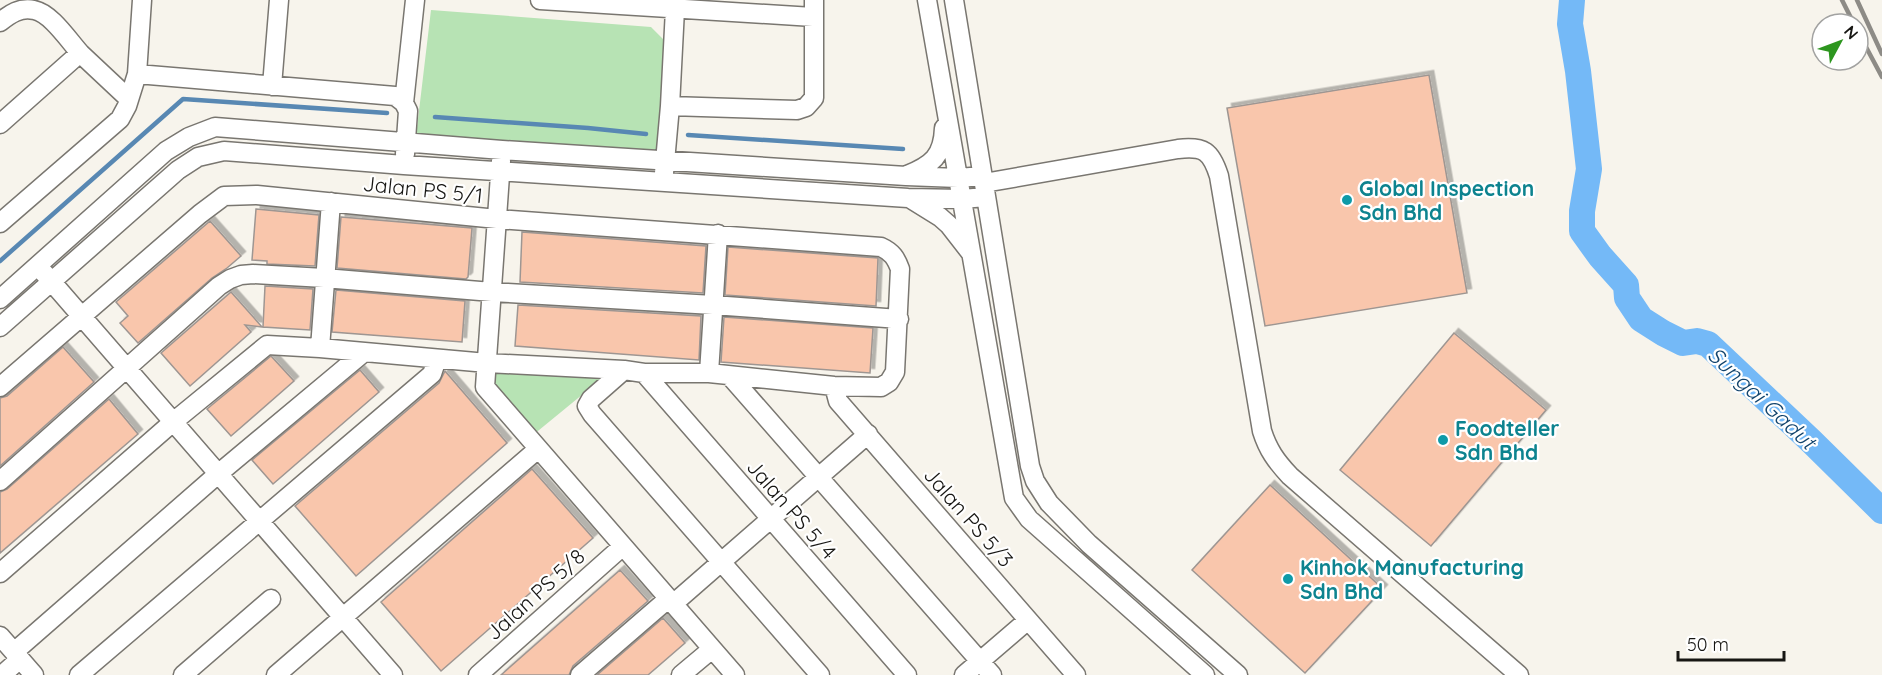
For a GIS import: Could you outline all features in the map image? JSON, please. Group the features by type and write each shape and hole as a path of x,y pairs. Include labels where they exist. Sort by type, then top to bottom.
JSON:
{"street":[{"path":"0,223 120,119 138,74 142,0"},
{"path":"272,86 279,0"},
{"path":"404,103 416,0"},
{"path":"540,0 675,9 814,8 814,98 806,107 797,110 670,106"},
{"path":"927,0 1014,498 1029,519 1205,675"},
{"path":"954,0 1030,466 1035,481 1048,503 1089,544 1238,675"},
{"path":"0,22 10,14 24,9 36,10 50,19 80,53 129,99"},
{"path":"664,182 675,9"},
{"path":"0,124 80,53"},
{"path":"138,74 395,96 404,103 408,111 404,165"},
{"path":"906,176 932,162 940,152 944,140 945,110"},
{"path":"0,299 166,151 189,136 215,127 502,150 958,178 984,185"},
{"path":"0,327 178,170 198,157 224,152 908,198 962,199 984,185 1194,147 1210,156 1219,177 1262,431 1274,459 1290,476 1518,675"},
{"path":"502,150 485,387 735,675"},
{"name":"Jalan PS 5/1","path":"0,387 200,214 224,196 257,195 497,219 881,247 896,258 900,269 898,319"},
{"path":"908,198 940,217 972,253"},
{"path":"320,348 331,202"},
{"path":"709,374 718,234"},
{"path":"38,267 389,674"},
{"path":"0,481 219,286 241,275 324,278 492,292 898,319 895,372 890,382 881,387 834,386 709,374 644,373 487,363 267,345 173,422 0,573"},
{"path":"2,675 17,655 218,474 363,353"},
{"path":"80,675 432,374 437,359"},
{"path":"624,370 591,399 587,406 592,414 820,675"},
{"name":"Jalan PS 5/4","path":"644,373 906,675"},
{"path":"730,376 993,675"},
{"name":"Jalan PS 5/3","path":"834,386 838,401 1076,675"},
{"path":"580,675 721,562 868,434"},
{"path":"276,675 538,448"},
{"name":"Jalan PS 5/8","path":"478,675 623,546"},
{"path":"183,675 271,599"},
{"path":"964,675 1028,620"},
{"path":"0,636 34,675"},
{"path":"681,675 712,649"}],"green space":[{"path":"431,10 651,27 665,41 660,153 416,136"},
{"path":"494,370 605,376 533,435 492,379"}],"building":[{"name":"Global Inspection Sdn Bhd","path":"1429,75 1467,293 1265,326 1227,108"},
{"path":"256,209 319,215 315,266 267,264 267,261 252,260"},
{"path":"341,217 472,228 468,277 466,279 337,268"},
{"path":"210,221 241,256 212,278 138,343 120,323 128,316 116,302"},
{"path":"522,232 706,246 703,293 520,282"},
{"path":"728,247 878,258 876,306 725,295"},
{"path":"265,286 313,289 310,330 263,327"},
{"path":"336,290 465,301 462,342 332,332"},
{"path":"231,292 262,327 245,325 251,332 190,386 161,353"},
{"path":"518,305 701,316 699,360 515,346"},
{"path":"724,317 873,328 870,373 721,362"},
{"name":"Foodteller Sdn Bhd","path":"1454,333 1546,410 1431,546 1340,470"},
{"path":"63,347 94,382 0,466 0,398 7,396"},
{"path":"271,356 294,381 231,436 207,409"},
{"path":"360,370 379,392 273,484 252,460"},
{"path":"445,371 507,443 356,576 295,506 439,383"},
{"path":"109,399 138,434 0,553 0,492 7,489"},
{"path":"532,469 593,538 441,671 381,602"},
{"name":"Kinhok Manufacturing Sdn Bhd","path":"1270,485 1383,589 1305,673 1192,570"},
{"path":"620,570 648,601 573,666 569,675 501,675"},
{"path":"663,618 685,643 648,675 597,675"}],"waterway":[{"name":"Sungai Gadut","path":"1572,0 1570,24 1578,71 1589,169 1582,211 1582,231 1600,256 1626,285 1627,298 1641,319 1683,343 1697,341 1708,344 1882,511"},
{"path":"0,261 183,99 387,113"},
{"path":"435,117 646,134"},
{"path":"688,135 903,149"}],"railway":[{"path":"1842,0 1848,12"},
{"path":"1857,0 1882,54"},
{"path":"1870,54 1882,77"}],"place":[{"name":"Global Inspection Sdn Bhd","path":"1347,200"},
{"name":"Foodteller Sdn Bhd","path":"1443,440"},
{"name":"Kinhok Manufacturing Sdn Bhd","path":"1288,579"}]}
